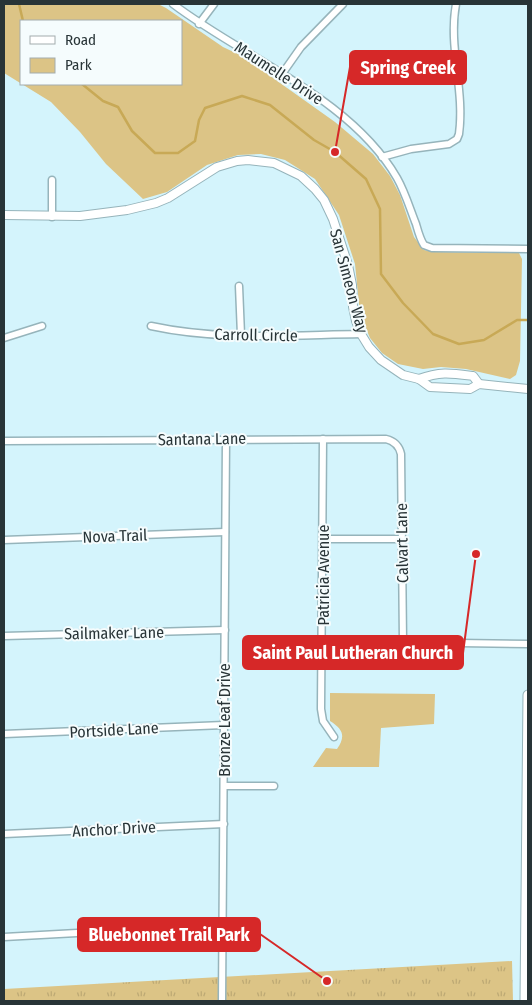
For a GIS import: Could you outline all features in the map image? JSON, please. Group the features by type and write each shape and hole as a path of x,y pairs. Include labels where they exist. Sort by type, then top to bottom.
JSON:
{"main road":[{"path":"525,1001 528,695"}],"street":[{"name":"Maumelle Drive","path":"173,4 199,24 282,74 346,119 366,138 397,178 424,245 432,248 528,249"},
{"path":"199,24 214,4"},
{"path":"282,74 301,47 343,4"},
{"path":"382,157 411,149 449,144 457,139 460,134 459,81 453,25 456,4"},
{"name":"San Simeon Way","path":"4,215 80,216 127,210 156,203 175,194 208,171 237,161 260,161 280,166 300,176 324,200 348,265 352,285 353,307 361,334 369,347 381,360 403,375 419,379 430,387 470,389 479,384 528,389"},
{"path":"52,180 52,216"},
{"path":"239,286 241,335"},
{"path":"4,338 42,326"},
{"name":"Carroll Circle","path":"151,326 184,332 241,335 361,334"},
{"name":"San Simeon Way","path":"419,379 434,373 454,374 473,376 479,384"},
{"name":"Bronze Leaf Drive","path":"222,1001 226,439"},
{"name":"Patricia Avenue","path":"323,439 321,709 323,721 334,737"},
{"name":"Santana Lane","path":"4,441 386,439 398,445"},
{"name":"Calvart Lane","path":"398,445 401,454 403,642"},
{"name":"Nova Trail","path":"4,540 226,532"},
{"path":"323,539 402,539"},
{"name":"Sailmaker Lane","path":"4,636 225,630"},
{"path":"323,641 528,644"},
{"name":"Portside Lane","path":"4,734 224,725"},
{"path":"224,786 274,786"},
{"name":"Anchor Drive","path":"4,834 224,824"},
{"path":"4,937 223,924"}],"green space":[{"path":"4,4 158,4 166,8 223,47 242,56 335,122 373,154 390,176 400,195 414,237 424,250 434,252 519,253 522,259 520,361 516,375 510,379 466,369 441,367 423,369 398,364 382,353 370,338 360,314 355,264 339,215 315,179 285,160 261,154 238,155 207,165 167,192 143,199 106,164 80,132 51,102 24,85 182,85 182,20 20,20 20,82 4,73"},
{"path":"330,693 435,694 434,724 381,728 379,767 313,767 326,748 337,749 342,740 342,733 330,721"},
{"path":"512,961 513,1001 4,1001 4,989"}],"waterway":[{"path":"19,4 23,20"},
{"path":"83,85 103,101 118,107 132,131 155,153 178,153 195,141 199,120 205,108 242,96 270,105 314,140 335,152 366,179 380,209 381,274 403,303 433,334 459,344 484,340 517,320 528,320"}],"place":[{"name":"Spring Creek","path":"335,152"},
{"name":"Saint Paul Lutheran Church","path":"476,554"},
{"name":"Bluebonnet Trail Park","path":"327,981"}]}
